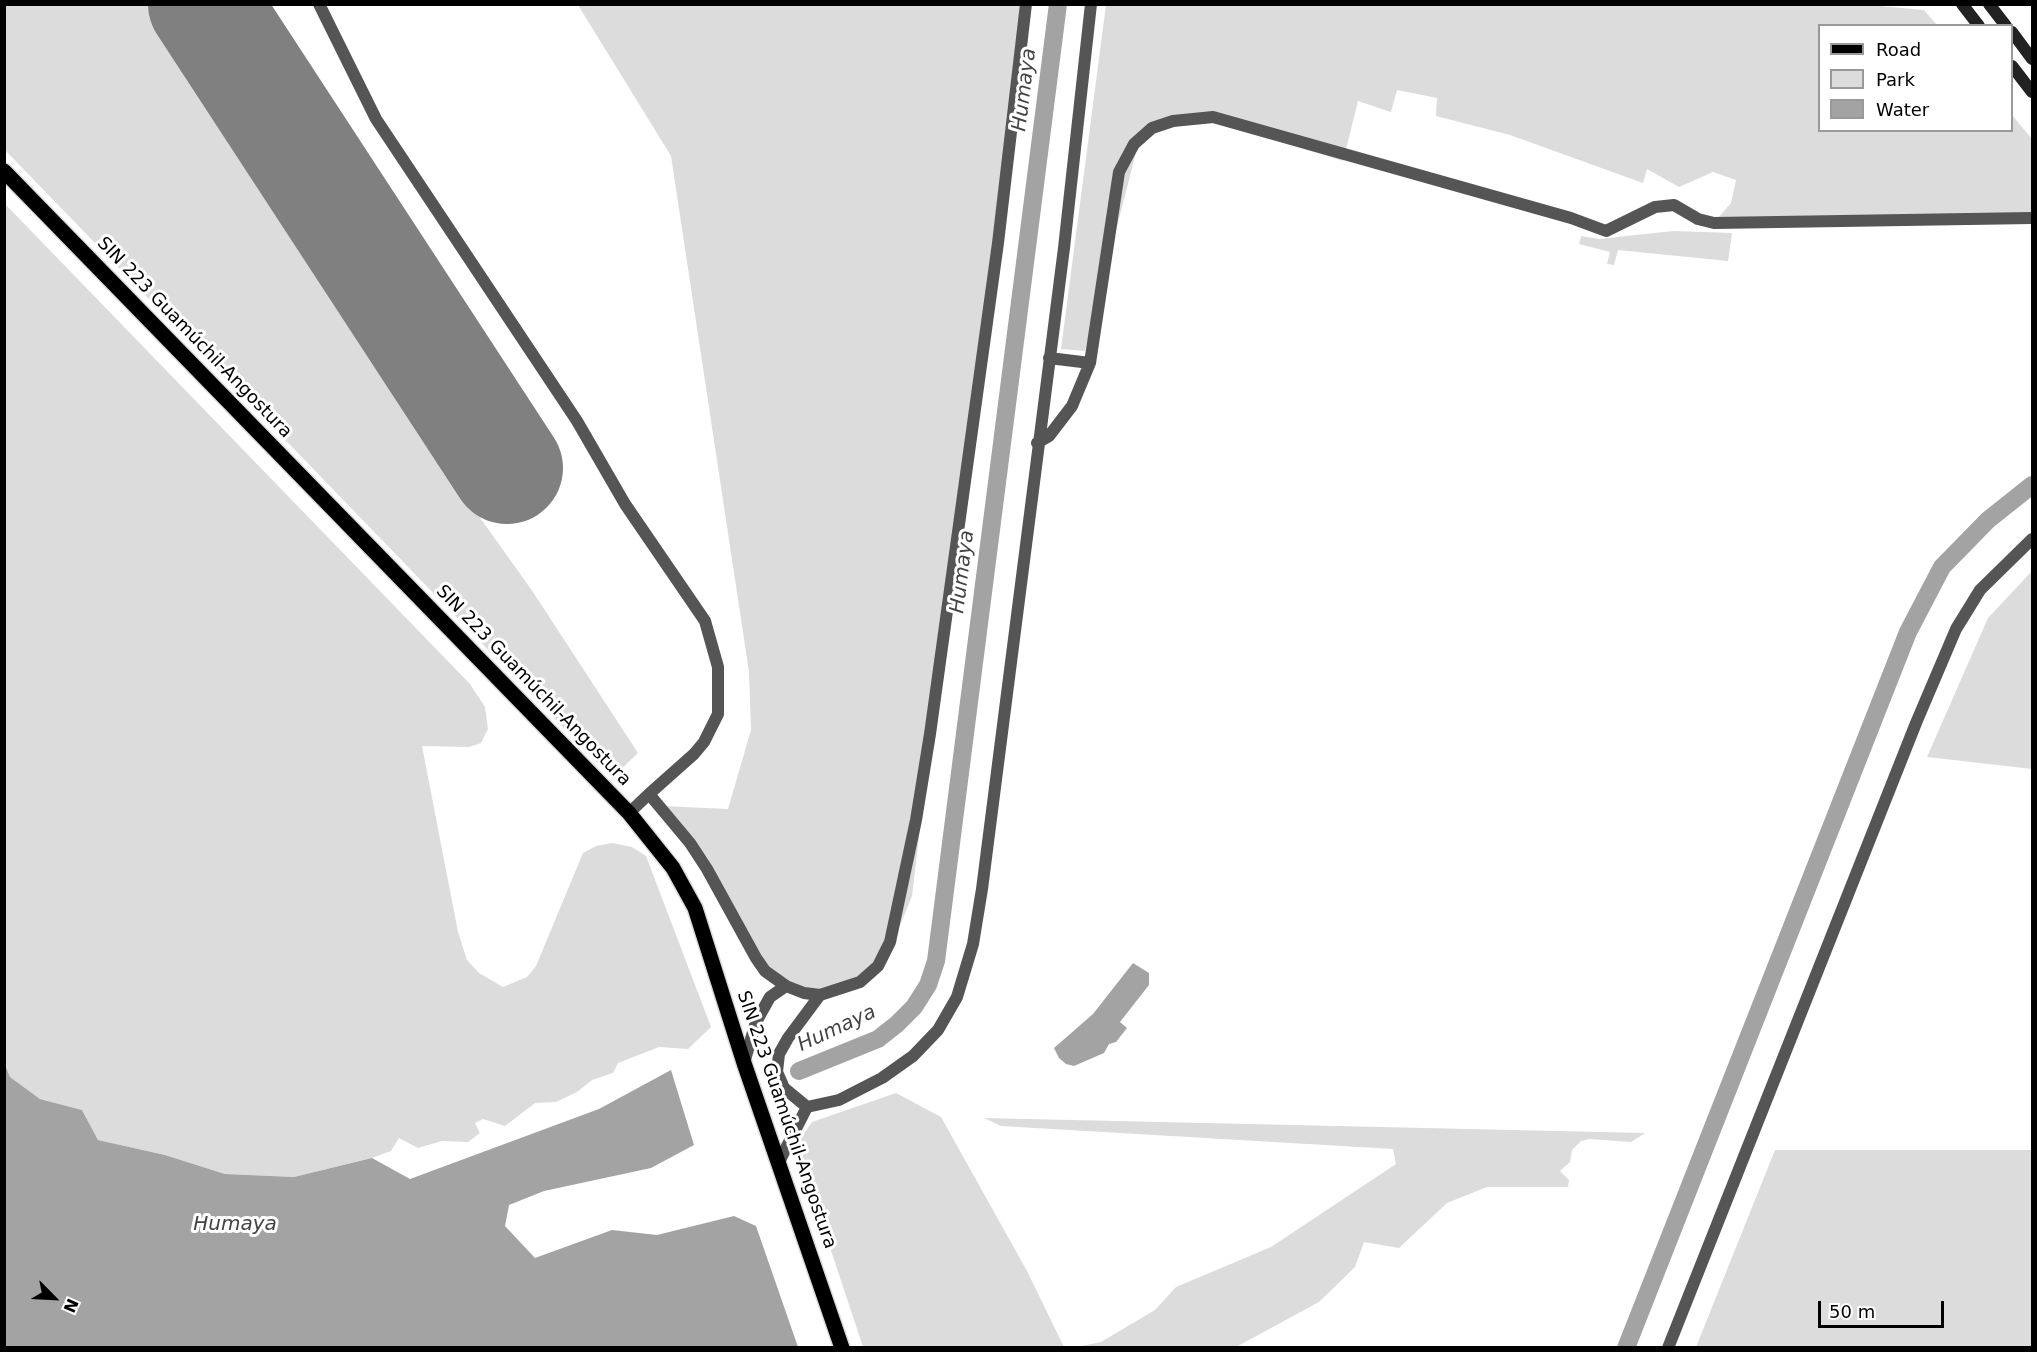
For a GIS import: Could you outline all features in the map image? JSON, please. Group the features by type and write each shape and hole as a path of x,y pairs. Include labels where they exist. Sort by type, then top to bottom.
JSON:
{"main road":[{"name":"SIN 223 Guamúchil-Angostura","path":"4,171 629,813 673,868 695,908 744,1063 780,1160 842,1347"}],"street":[{"path":"319,4 376,119 577,421 626,504 705,621 718,667 718,714 704,742 694,754 629,813"},
{"path":"649,794 690,843 760,964 775,980 804,993 820,995 860,982 878,966 891,942 901,898 930,734 998,243 1026,4"},
{"path":"807,1107 839,1100 882,1078 913,1056 938,1030 957,997 973,944 982,889 1049,358 1091,4"},
{"path":"1962,4 1977,24"},
{"path":"1989,4 2004,24"},
{"path":"2013,33 2032,59"},
{"path":"2013,67 2032,92"},
{"path":"1037,443 1049,436 1072,406 1090,363 1119,172 1134,144 1152,128 1173,121 1213,117 1571,218 1606,231 1655,207 1674,205 1698,219 1714,223 2032,218"},
{"path":"1049,358 1090,363"},
{"path":"1668,1347 1916,723 1956,629 1980,590 2032,539"},
{"path":"744,1063 762,1008 770,997 786,986"},
{"path":"807,1107 784,1088 777,1072 779,1054 820,995"},
{"path":"780,1160 807,1107"}],"green space":[{"path":"5,4 180,5 491,478 466,498 533,592 638,753 612,778 5,150"},
{"path":"1857,4 1924,10 1936,24 1818,24 1818,132 2013,132 2013,116 2032,139 2032,217 1717,219 1731,203 1736,180 1713,172 1679,187 1647,169 1643,183 1510,135 1436,116 1437,98 1397,90 1391,112 1358,101 1343,161 1219,122 1176,118 1140,137 1085,351 1061,349 1106,5"},
{"path":"578,5 1024,5 967,437 912,896 887,958 819,1001 764,975 703,865 662,806 728,809 751,730 749,672 671,156"},
{"path":"5,204 470,684 485,707 488,729 481,743 469,747 422,746 458,932 467,960 479,973 503,987 527,977 536,966 583,853 596,846 612,843 632,847 646,856 711,1027 688,1049 659,1047 618,1063 613,1073 592,1080 577,1092 556,1102 535,1103 505,1126 483,1119 475,1123 480,1133 468,1142 442,1141 418,1148 399,1138 391,1151 372,1158 294,1177 225,1174 165,1155 98,1140 82,1110 40,1099 10,1077 5,1065"},
{"path":"1673,231 1732,233 1728,261 1618,250 1614,265 1607,264 1610,252 1579,244 1581,236 1599,239"},
{"path":"2032,571 2032,769 1927,757 1988,618"},
{"path":"896,1093 941,1117 1027,1271 1064,1347 863,1347 796,1145 812,1122"},
{"path":"984,1118 1645,1133 1631,1142 1590,1139 1581,1141 1572,1150 1570,1162 1560,1171 1569,1180 1568,1187 1487,1187 1447,1203 1399,1248 1364,1242 1355,1267 1319,1302 1236,1347 1084,1348 1082,1346 1101,1342 1155,1310 1176,1287 1271,1247 1396,1164 1393,1149 1001,1126"},
{"path":"1775,1150 2032,1150 2032,1347 1696,1347"}],"water":[{"path":"1133,963 1149,973 1149,985 1120,1022 1127,1028 1116,1042 1109,1044 1104,1053 1074,1066 1066,1064 1059,1058 1054,1048 1093,1014"},
{"path":"5,1065 10,1077 40,1099 82,1110 98,1140 165,1155 225,1174 294,1177 372,1158 410,1179 599,1109 671,1070 694,1145 651,1168 544,1191 509,1205 505,1226 535,1258 612,1230 657,1235 734,1216 756,1226 798,1347 5,1347"}],"waterway":[{"name":"Humaya","path":"799,1071 878,1039 897,1024 914,1007 928,985 936,961 1058,4"},
{"path":"1626,1348 1908,632 1942,567 1988,520 2032,485"}],"runway":[{"path":"204,4 507,468"}]}
